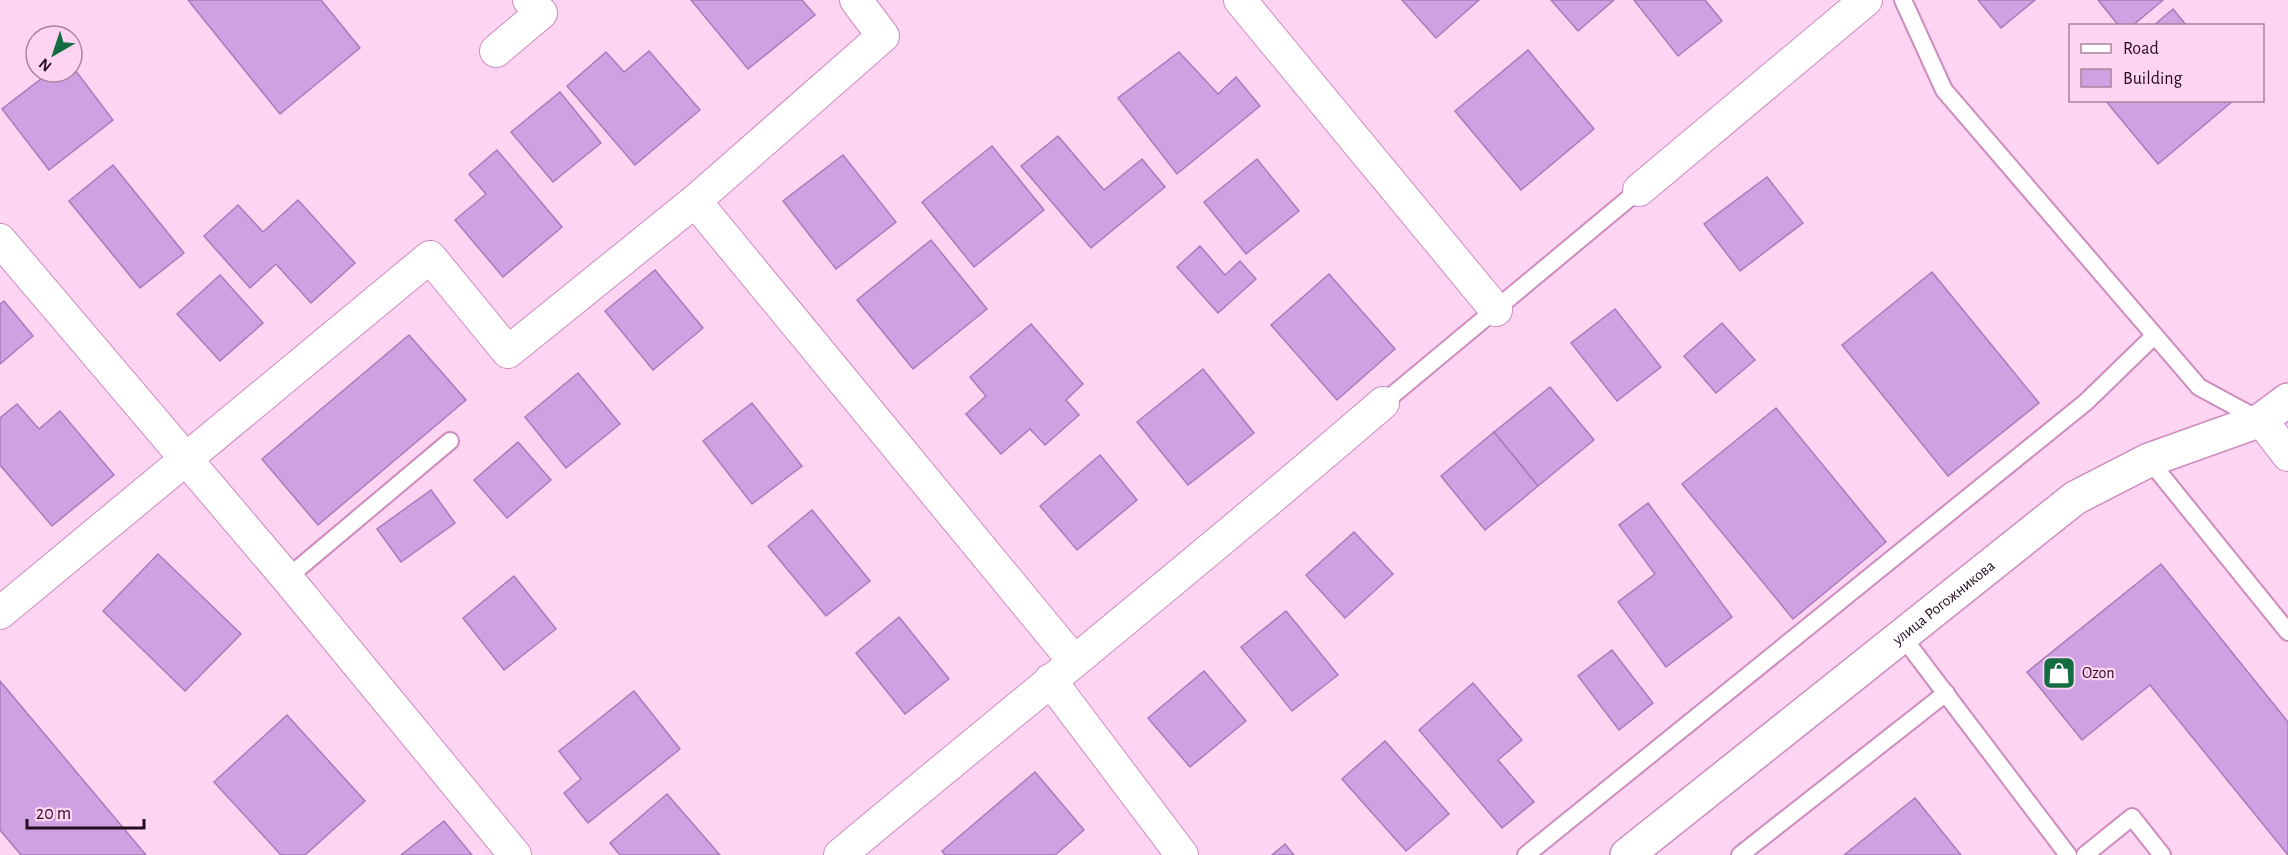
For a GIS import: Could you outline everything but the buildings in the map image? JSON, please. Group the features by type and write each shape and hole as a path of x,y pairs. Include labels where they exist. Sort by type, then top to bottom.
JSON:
{"street":[{"path":"496,51 541,14 529,0"},
{"path":"0,613 430,257 508,351 695,201 883,36 856,0"},
{"path":"1239,0 1496,310"},
{"path":"1639,190 1866,0"},
{"path":"695,201 1062,670 1182,855"},
{"path":"0,240 187,458 515,855"},
{"name":"улица Рогожникова","path":"1627,855 2075,498 2150,460 2261,420 2288,400"},
{"path":"840,855 1062,670 1256,513 1383,403"},
{"path":"2261,420 2288,455"}],"lane":[{"path":"1903,0 1944,90 2199,387 2261,420"},
{"path":"1383,403 1639,190"},
{"path":"1526,855 2086,402 2154,336"},
{"path":"287,578 450,441"},
{"path":"2150,460 2288,632"},
{"path":"1902,636 2068,855"},
{"path":"1740,855 1946,693"},
{"path":"2085,855 2132,818 2162,855"}],"place":[{"name":"Ozon","path":"2059,673"}]}
